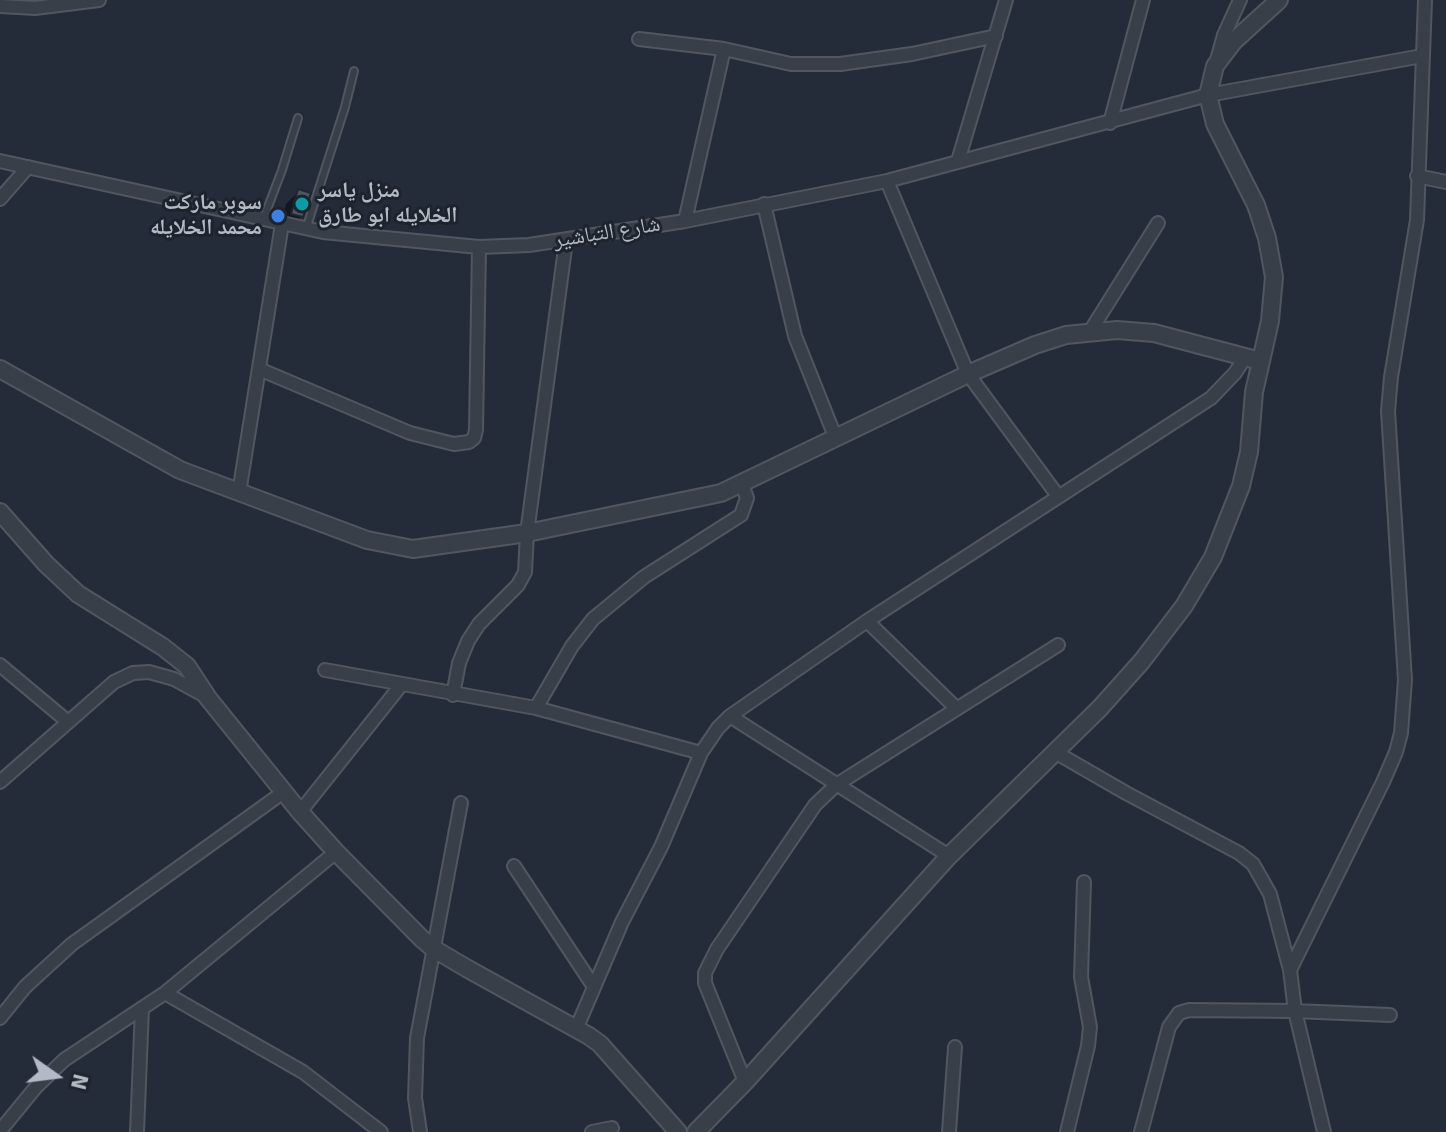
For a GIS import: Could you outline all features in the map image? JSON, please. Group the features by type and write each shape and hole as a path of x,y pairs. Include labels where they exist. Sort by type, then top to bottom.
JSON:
{"street":[{"path":"0,6 35,8 99,0"},
{"path":"958,161 1006,0"},
{"path":"1110,123 1143,0"},
{"path":"696,1132 949,856 1142,661 1184,606 1213,557 1241,486 1249,452 1253,358 1274,295 1270,248 1250,193 1215,124 1208,95 1224,35 1240,0"},
{"path":"1215,66 1234,41 1279,0"},
{"path":"1290,970 1392,762 1401,733 1405,680 1388,411 1417,220 1425,0"},
{"path":"639,39 724,49 791,64 840,64 912,54 996,36"},
{"path":"685,221 724,49"},
{"name":"شارع التباشير","path":"0,161 306,229 479,247 566,241 887,181 1208,95 1422,56"},
{"path":"0,199 28,167"},
{"path":"1417,176 1446,182"},
{"path":"887,181 968,374 1058,496"},
{"path":"764,204 795,336 836,439"},
{"path":"1091,330 1158,223"},
{"path":"239,493 282,224"},
{"path":"453,695 459,663 468,641 479,624 518,585 525,572 527,533 566,241"},
{"path":"259,369 410,433 454,444 469,442 476,430 479,247"},
{"path":"0,369 164,462 367,540 392,547 425,548 527,533 704,497 742,484 968,374 1066,335 1091,330 1154,333 1253,358"},
{"path":"577,1027 701,753 730,716 867,621 1211,398 1253,358"},
{"path":"536,708 572,646 593,619 644,577 741,515 747,498 742,484"},
{"path":"0,512 46,564 78,594 163,647 187,666 208,698 300,812 434,949 577,1027 600,1044 678,1132"},
{"path":"867,621 956,708"},
{"path":"745,1082 705,983 705,973 717,949 815,805 836,785 1058,645"},
{"path":"0,665 67,721"},
{"path":"325,670 536,708 701,753"},
{"path":"0,782 114,682 133,673 149,672 174,679 208,698"},
{"path":"300,812 402,684"},
{"path":"730,716 949,856"},
{"path":"1055,752 1239,853 1253,864 1270,894 1290,970 1295,1011 1324,1132"},
{"path":"0,1018 25,987 72,944 285,791"},
{"path":"420,1132 415,1098 417,1038 461,803"},
{"path":"0,1131 36,1087 64,1060 165,993 336,852"},
{"path":"514,866 594,987"},
{"path":"1067,1132 1090,1027 1081,977 1084,882"},
{"path":"165,993 303,1072 381,1132"},
{"path":"137,1132 142,1008"},
{"path":"1141,1132 1169,1027 1179,1013 1189,1010 1295,1011 1390,1015"},
{"path":"949,1132 955,1047"},
{"path":"592,1132 612,1128"}],"lane":[{"path":"306,229 354,71"},
{"path":"263,220 298,118"}],"building":[{"name":"منزل ياسر الخلايله ابو طارق","path":"298,189 311,193 303,217 291,214"}],"place":[{"name":"منزل ياسر الخلايله ابو طارق","path":"302,204"},
{"name":"سوبر ماركت محمد الخلايله","path":"278,216"}]}
